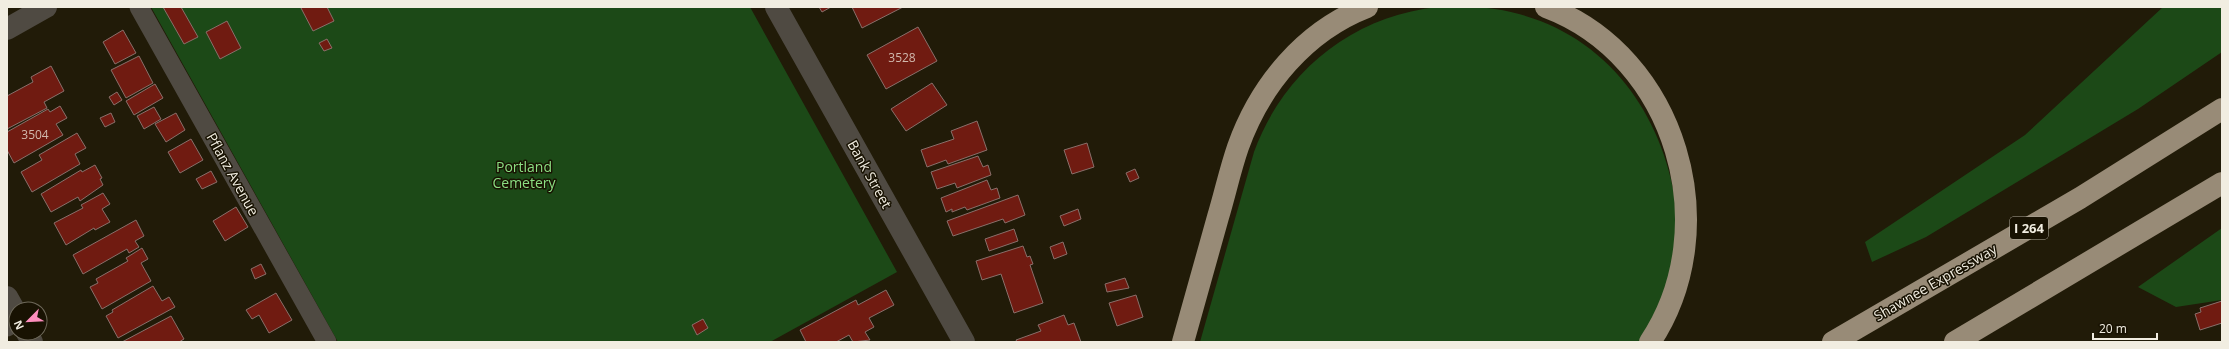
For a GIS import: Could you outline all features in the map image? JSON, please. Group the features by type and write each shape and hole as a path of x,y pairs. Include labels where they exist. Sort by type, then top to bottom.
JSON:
{"highway":[{"path":"1183,342 1238,148 1257,104 1280,72 1308,42 1342,19 1367,7"},
{"path":"1546,7 1576,22 1599,38 1620,56 1639,78 1655,101 1668,126 1678,153 1684,181 1686,209 1686,235 1683,261 1667,311 1650,342"},
{"name":"Shawnee Expressway","path":"1833,342 2080,198 2222,110"},
{"path":"1955,342 2222,184"}],"street":[{"path":"7,29 46,7"},
{"name":"Pflanz Avenue","path":"139,7 327,342"},
{"name":"Bank Street","path":"776,7 964,342"}],"green space":[{"name":"Portland Cemetery","path":"151,7 750,7 897,272 770,342 338,342"},
{"path":"1438,7 1479,8 1509,11 1552,26 1581,43 1607,63 1629,88 1647,116 1661,146 1671,178 1677,218 1676,235 1667,285 1641,342 1200,342 1254,152 1267,123 1283,97 1302,73 1325,53 1350,36 1377,22 1407,13"},
{"path":"2163,7 2222,7 2222,52 2138,109 1926,237 1872,262 1865,242 2025,135"},
{"path":"2222,228 2222,300 2176,307 2138,287"}],"building":[{"path":"163,7 181,7 198,37 184,44"},
{"path":"327,7 334,21 313,31 301,8"},
{"path":"819,7 831,7 822,12"},
{"path":"852,7 903,7 862,28"},
{"path":"227,21 241,48 220,59 206,32"},
{"path":"918,27 937,61 886,89 867,55"},
{"path":"123,30 136,53 115,64 103,42"},
{"path":"327,39 332,48 324,51 319,43"},
{"path":"139,56 153,83 126,98 111,70"},
{"path":"51,66 64,91 44,102 47,108 7,129 7,96 33,82 31,77"},
{"path":"932,83 947,105 906,131 891,109"},
{"path":"155,84 163,98 134,115 126,101"},
{"path":"117,92 122,100 114,105 109,97"},
{"path":"60,106 67,118 56,124 63,135 14,163 7,150 7,132 48,109 50,112"},
{"path":"154,107 161,119 144,129 137,116"},
{"path":"111,113 115,122 105,127 100,118"},
{"path":"176,113 185,130 166,142 155,124"},
{"path":"977,121 987,150 948,164 946,160 927,167 921,150 954,139 951,131"},
{"path":"77,133 86,148 75,154 80,164 32,192 21,172 42,160 39,155"},
{"path":"191,139 203,160 180,173 168,152"},
{"path":"1087,143 1094,167 1072,174 1064,150"},
{"path":"978,156 983,167 988,165 991,175 957,188 955,183 937,189 931,172"},
{"path":"95,165 102,178 100,179 103,185 80,201 78,197 51,212 41,194 81,170 82,172"},
{"path":"1135,169 1139,178 1130,182 1126,173"},
{"path":"211,171 217,182 202,189 196,179"},
{"path":"987,180 991,190 997,188 1000,198 967,210 965,207 952,212 952,209 946,212 941,198"},
{"path":"103,193 110,204 102,209 110,222 95,230 94,228 66,245 54,223 83,208 81,205"},
{"path":"1018,195 1025,215 1005,223 1003,219 953,236 947,221"},
{"path":"236,207 248,227 225,241 213,221"},
{"path":"1078,209 1081,219 1064,226 1060,216"},
{"path":"136,220 144,236 135,241 139,247 129,253 127,249 83,274 73,255"},
{"path":"1014,229 1018,241 989,251 985,239"},
{"path":"1063,242 1067,254 1054,259 1050,247"},
{"path":"1023,246 1027,257 1030,256 1033,264 1030,265 1043,303 1014,313 1001,274 982,280 976,261"},
{"path":"142,248 148,259 141,263 151,281 102,309 90,287 98,283 96,279 128,261 126,258"},
{"path":"261,264 266,274 255,279 251,269"},
{"path":"1125,278 1129,288 1107,292 1105,284"},
{"path":"153,286 162,301 169,297 175,307 118,338 106,316 113,312 112,310"},
{"path":"886,290 894,305 869,318 874,327 865,332 870,340 853,342 849,335 836,342 806,342 800,330 856,300 858,305"},
{"path":"276,293 292,320 269,333 259,315 252,319 246,310"},
{"path":"1136,295 1143,317 1117,326 1109,303"},
{"path":"2222,301 2222,323 2200,330 2195,314 2201,312 2200,308"},
{"path":"1064,315 1068,325 1074,323 1081,342 1017,342 1016,340 1041,331 1038,325"},
{"path":"171,316 184,339 179,342 122,342"},
{"path":"703,319 708,328 697,335 692,325"}]}
